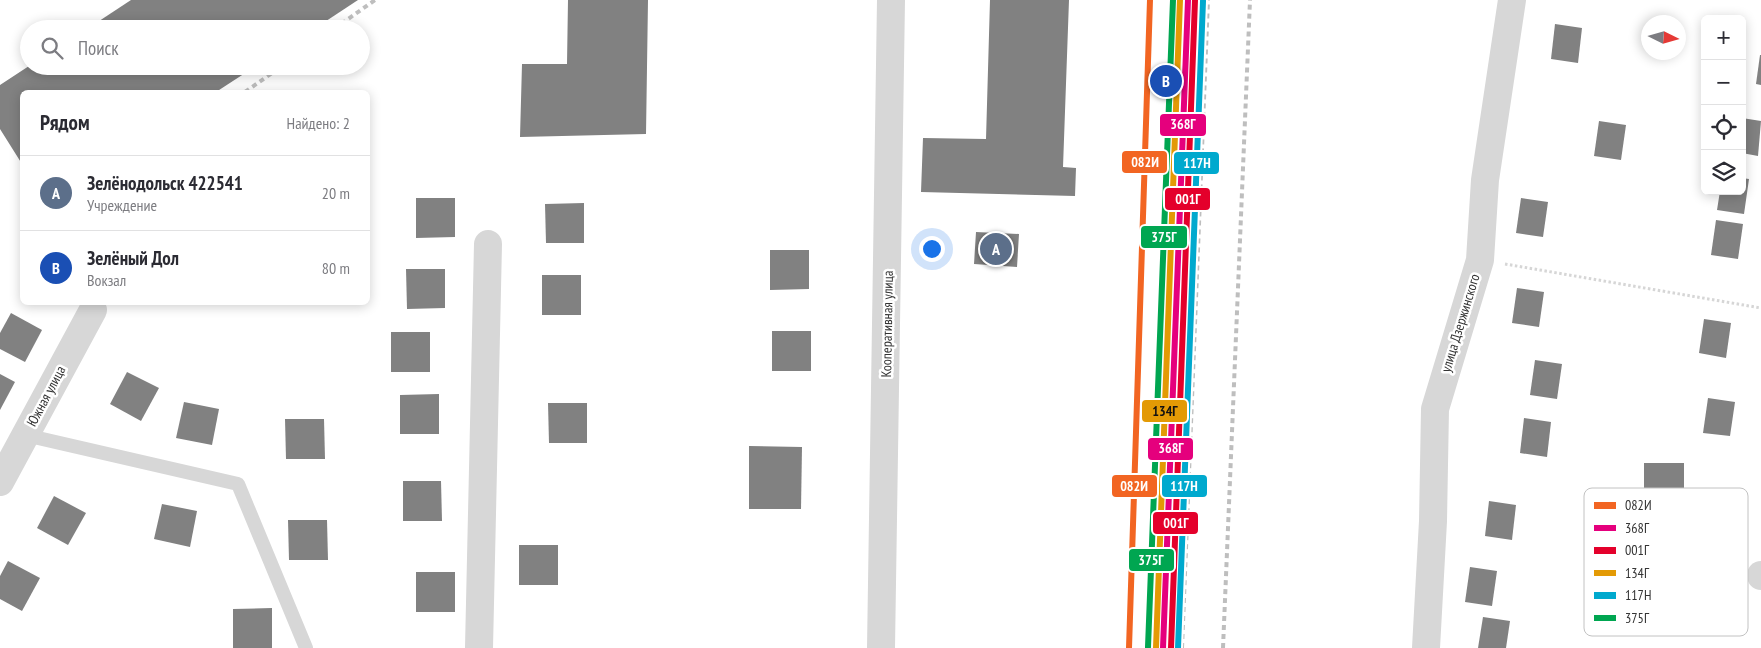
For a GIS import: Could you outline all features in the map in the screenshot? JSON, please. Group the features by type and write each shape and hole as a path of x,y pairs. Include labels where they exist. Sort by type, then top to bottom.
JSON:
{"street":[{"name":"Кооперативная улица","path":"881,648 891,0"},
{"name":"улица Дзержинского","path":"1426,648 1433,521 1435,409 1480,260 1485,180 1512,0"},
{"path":"480,648 488,244"},
{"name":"Южная улица","path":"0,482 93,310"}],"lane":[{"path":"25,435 238,484 306,648"}],"path":[{"path":"1480,260 1761,308"}],"building":[{"path":"131,0 358,0 328,20 101,20"},
{"path":"568,0 648,0 646,134 520,137 522,64 567,64"},
{"path":"990,0 1069,0 1063,167 1076,168 1075,196 921,192 923,138 986,139"},
{"path":"1555,24 1582,28 1578,63 1551,59"},
{"path":"1761,55 1761,85 1756,84"},
{"path":"20,72 20,75 242,75 219,90 20,90 20,161 0,129 0,85"},
{"path":"1746,119 1761,121 1758,156 1746,154"},
{"path":"1599,121 1626,125 1621,160 1594,156"},
{"path":"1746,179 1749,179 1744,214 1717,210 1719,195 1746,195"},
{"path":"416,198 455,198 455,237 416,238"},
{"path":"1521,198 1548,202 1543,237 1516,233"},
{"path":"584,203 584,243 546,243 545,204"},
{"path":"1716,220 1743,224 1738,259 1711,255"},
{"path":"976,232 1019,234 1017,267 974,264"},
{"path":"770,250 809,250 809,289 770,290"},
{"path":"406,269 445,269 445,308 407,309"},
{"path":"542,275 581,275 581,315 542,315"},
{"path":"1517,288 1544,292 1539,327 1512,323"},
{"path":"11,313 42,330 25,362 0,349 0,333"},
{"path":"1704,319 1731,323 1726,358 1699,353"},
{"path":"772,331 811,331 811,371 772,371"},
{"path":"391,332 430,332 430,372 391,372"},
{"path":"1535,360 1562,364 1557,399 1530,395"},
{"path":"127,372 159,388 141,421 110,404"},
{"path":"0,374 15,382 0,410"},
{"path":"439,394 439,434 400,434 400,395"},
{"path":"1708,398 1735,402 1730,436 1703,433"},
{"path":"184,402 219,409 212,445 176,438"},
{"path":"548,403 587,403 587,443 549,443"},
{"path":"1524,418 1551,422 1547,457 1520,453"},
{"path":"285,419 324,419 325,459 286,459"},
{"path":"749,446 802,447 801,509 749,509"},
{"path":"1644,463 1684,463 1684,488 1644,488"},
{"path":"403,481 441,481 442,521 403,521"},
{"path":"54,496 86,513 68,545 37,528"},
{"path":"1489,501 1516,505 1512,540 1485,536"},
{"path":"162,504 197,511 190,547 154,539"},
{"path":"288,520 327,520 328,560 289,560"},
{"path":"519,545 558,545 558,585 519,585"},
{"path":"8,561 40,578 22,611 0,599 0,576"},
{"path":"1470,567 1497,571 1492,606 1465,602"},
{"path":"416,572 455,572 455,612 416,612"},
{"path":"272,608 272,648 233,648 233,609"},
{"path":"1483,617 1510,621 1506,648 1478,648"}],"railway":[{"path":"347,20 375,0"},
{"path":"1182,648 1208,0"},
{"path":"1223,648 1250,0"},
{"path":"248,90 269,75"}],"transit line":[{"name":"082И","path":"1129,648 1150,0"},
{"name":"375Г","path":"1148,647 1173,0"},
{"name":"134Г","path":"1156,648 1180,0"},
{"name":"368Г","path":"1163,648 1188,0"},
{"name":"001Г","path":"1171,648 1195,0"},
{"name":"117Н","path":"1178,648 1203,1"}],"place":[{"name":"Зелёный Дол","path":"1166,81"},
{"name":"Зелёнодольск 422541","path":"996,249"}]}
